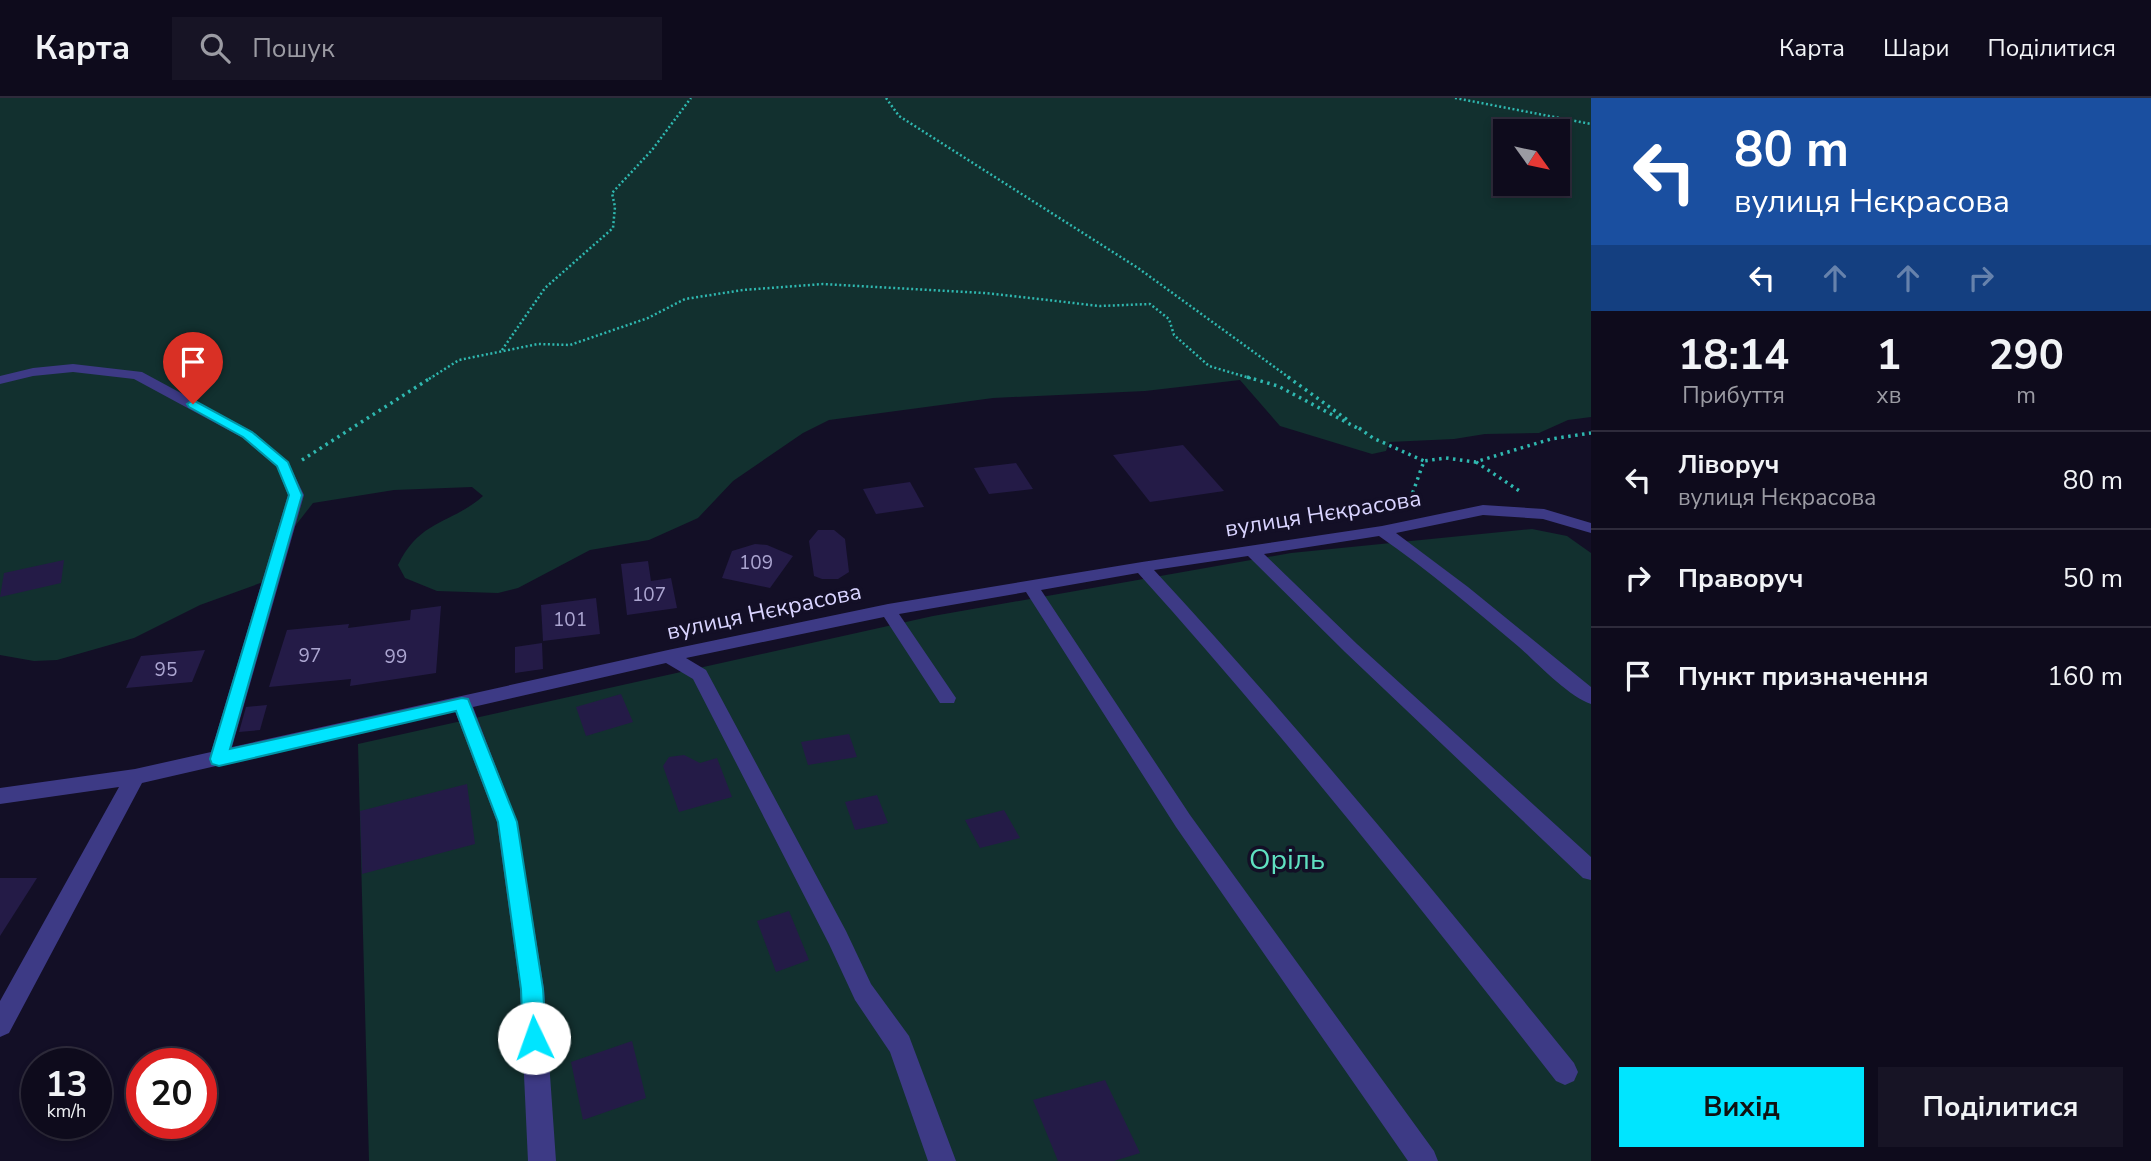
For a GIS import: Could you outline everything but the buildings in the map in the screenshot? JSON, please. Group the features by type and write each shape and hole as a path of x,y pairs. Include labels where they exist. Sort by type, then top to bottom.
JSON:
{"street":[{"path":"0,380 33,372 73,368 136,375 248,435 283,465 296,495 219,759"},
{"name":"вулиця Нєкрасова","path":"0,796 135,778 668,656 888,610 1142,567 1382,531 1483,510 1544,514 1591,528"},
{"path":"1382,531 1429,562 1548,664 1591,697"},
{"path":"1251,550 1351,648 1591,871"},
{"path":"1142,567 1247,682 1372,830 1565,1072"},
{"path":"1030,586 1184,821 1424,1161"},
{"path":"888,610 947,698"},
{"path":"668,656 700,675 832,926 863,992 900,1045 942,1161"},
{"path":"462,704 507,822 532,989 541,1161"},
{"path":"0,1025 135,778"}],"path":[{"path":"502,351 545,288 613,228 615,207 612,192 652,150 691,98"},
{"path":"886,98 899,116 1138,268 1373,438 1424,461 1446,458 1475,462 1552,439 1591,433"},
{"path":"1455,98 1591,124"},
{"path":"285,470 459,360 538,344 570,345 649,318 684,299 743,290 823,284 985,293 1100,306 1150,304 1169,319 1174,335 1209,366 1278,386 1361,430"},
{"path":"1382,531 1407,508 1424,461"},
{"path":"1475,462 1527,497 1544,514"}],"green space":[{"path":"0,98 1591,98 1591,417 1568,420 1539,433 1485,434 1454,439 1389,442 1386,451 1372,454 1280,426 1240,380 1145,391 993,398 829,420 803,433 733,481 698,518 649,540 590,550 518,588 498,593 437,591 405,578 398,565 416,539 426,530 483,496 472,487 394,490 313,503 292,530 266,581 200,605 134,638 57,660 34,661 0,655"},
{"name":"Оріль","path":"1532,529 1567,536 1591,553 1591,1161 369,1161 358,744 933,616 1291,553"}],"route":[{"path":"193,404 248,435 283,465 296,495 219,759 462,704 507,822 532,989 534,1038"}]}
